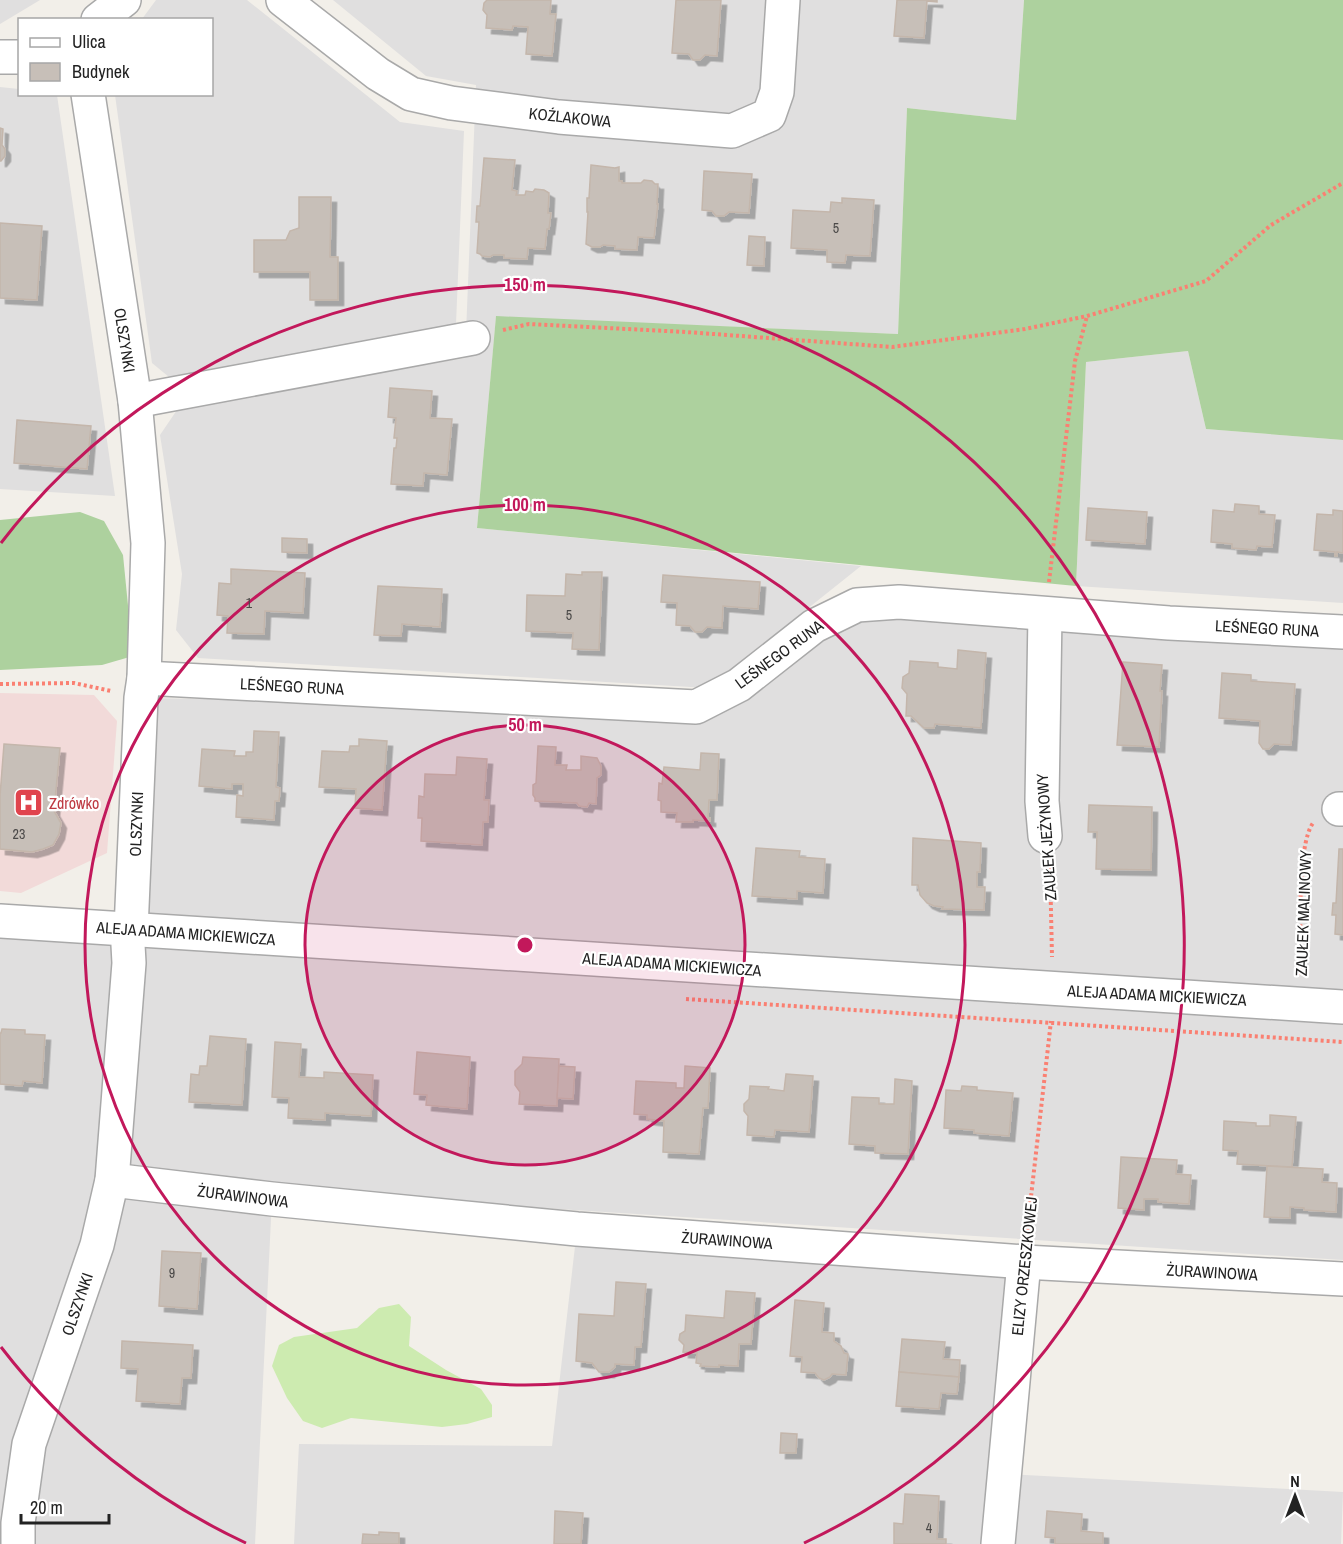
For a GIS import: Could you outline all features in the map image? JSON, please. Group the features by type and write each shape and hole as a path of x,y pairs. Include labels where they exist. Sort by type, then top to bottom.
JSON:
{"street":[{"path":"101,18 124,0"},
{"name":"KOŹLAKOWA","path":"283,0 378,74 411,94 451,103 559,117 732,131 770,115 777,93 783,0"},
{"path":"0,57 18,57"},
{"name":"OLSZYNKI","path":"18,1544 18,1523 29,1444 97,1245 112,1180 129,963 128,945 131,930 143,688 148,543 135,401 88,96"},
{"path":"135,401 473,338"},
{"name":"LEŚNEGO RUNA","path":"143,688 696,707 739,685 814,626 856,605 899,602 1170,623 1343,632"},
{"name":"ZAUŁEK JEŻYNOWY","path":"1045,614 1042,801 1045,836"},
{"name":"ALEJA ADAMA MICKIEWICZA","path":"0,921 1343,1007"},
{"name":"ŻURAWINOWA","path":"112,1180 272,1200 577,1229 1024,1262 1343,1279"},
{"name":"ELIZY ORZESZKOWEJ","path":"998,1544 1024,1262"}],"path":[{"path":"473,338 529,324 686,332 892,347 1025,329 1087,316 1206,281 1271,225 1343,183"},
{"path":"1045,614 1075,361 1087,316"},
{"path":"0,684 74,683 143,688"},
{"name":"ZAUŁEK MALINOWY","path":"1301,1004 1301,880 1304,848 1310,827 1320,814 1341,809"},
{"name":"ZAUŁEK JEŻYNOWY","path":"1045,836 1051,870 1052,988"},
{"name":"ELIZY ORZESZKOWEJ","path":"1024,1262 1051,1023 1052,988"},
{"path":"680,999 1343,1042"}],"shaded area":[{"path":"0,0 40,0 0,24"},
{"path":"156,0 247,0 400,122 464,131 456,324 169,377 152,363 115,96 213,96 213,18 143,18"},
{"path":"333,0 1024,0 1016,120 907,108 898,334 496,317 477,528 861,566 708,688 198,658 176,630 182,574 160,435 179,407 465,358 476,85 426,76"},
{"path":"0,87 18,89 18,96 57,96 115,496 0,489"},
{"path":"1188,351 1206,429 1343,440 1343,603 1076,586 1086,362"},
{"path":"857,605 1343,632 1343,1260 128,1181 272,1199 255,1544 0,1544 0,920 131,929 141,698 696,707"},
{"path":"0,693 94,695 117,721 107,853 21,893 0,891"},
{"path":"577,1229 1024,1262 1005,1474 1343,1492 1341,1544 294,1544 299,1444 552,1446"}],"green space":[{"path":"1024,0 1343,0 1343,440 1206,429 1188,351 1086,362 1076,586 477,528 496,316 898,334 907,108 1016,120"},
{"path":"80,512 104,521 123,555 133,656 102,665 0,670 0,520"},
{"path":"399,1304 411,1317 409,1346 481,1389 492,1405 492,1417 467,1424 442,1427 351,1418 322,1428 303,1421 287,1398 272,1366 279,1345 294,1337 357,1328 379,1308"}],"building":[{"path":"487,0 551,0 550,14 556,14 552,56 526,54 528,27 513,26 512,30 486,28 487,15 483,10"},
{"path":"676,0 721,0 717,56 705,55 700,60 693,60 689,54 672,53"},
{"path":"897,0 937,0 937,2 927,1 924,38 894,36"},
{"path":"0,128 3,129 2,145 5,149 5,156 1,161 0,161"},
{"path":"484,158 515,160 512,190 517,191 516,195 525,195 526,191 533,192 535,189 549,193 548,213 551,213 545,249 528,248 527,259 504,258 504,255 490,257 477,253 479,222 476,222 477,206 480,206"},
{"path":"591,165 619,167 619,181 622,183 641,183 644,180 658,184 654,238 638,237 637,250 615,249 615,246 603,245 592,247 586,244 587,198 589,198"},
{"path":"704,171 752,174 749,213 729,212 724,216 716,216 712,211 702,210"},
{"path":"299,197 331,197 330,257 338,257 338,300 310,300 310,272 254,272 254,240 286,240 290,231 299,228"},
{"path":"842,198 874,200 870,256 846,255 845,263 827,262 827,250 791,248 793,210 830,212 831,202 842,203"},
{"path":"0,223 42,226 37,300 0,298"},
{"path":"749,236 765,237 764,266 747,265"},
{"path":"390,388 432,391 430,418 452,419 447,475 424,473 423,486 391,484 397,438 394,438 396,418 388,417"},
{"path":"17,420 91,426 87,469 14,463"},
{"path":"1235,504 1259,506 1259,514 1275,515 1272,547 1257,546 1256,550 1232,548 1232,544 1211,542 1213,510 1234,512"},
{"path":"1088,508 1147,512 1145,544 1086,540"},
{"path":"1333,510 1343,511 1343,553 1337,552 1337,556 1335,552 1314,550 1317,514 1333,515"},
{"path":"282,538 307,539 307,553 282,552"},
{"path":"231,569 305,573 303,613 265,611 264,634 227,633 228,616 217,615 219,583 231,584"},
{"path":"582,572 602,572 599,650 572,649 573,633 526,631 527,595 565,596 566,574 582,575"},
{"path":"663,575 760,582 758,609 723,606 722,628 707,627 702,632 695,632 690,626 676,625 677,603 661,602"},
{"path":"378,586 442,589 440,627 402,624 401,636 374,635"},
{"path":"958,650 986,653 981,728 935,724 934,728 924,728 911,716 906,716 907,694 902,688 903,677 909,673 910,661 938,663 938,667 957,669"},
{"path":"1123,662 1162,665 1159,747 1117,745"},
{"path":"1222,673 1251,675 1251,681 1295,684 1291,745 1274,744 1269,749 1263,749 1259,743 1260,721 1219,718"},
{"path":"254,731 279,732 276,787 280,788 279,801 275,801 274,820 236,817 237,795 243,796 243,784 232,784 232,789 199,786 202,749 235,751 234,756 246,756 246,752 253,752"},
{"path":"359,739 387,741 382,810 355,808 356,789 319,787 322,751 349,752 350,746 359,746"},
{"name":"Zdrówko","path":"4,744 60,748 54,811 61,823 59,834 53,845 32,852 0,849 0,796"},
{"path":"538,746 556,747 555,765 567,765 566,770 581,770 581,756 597,758 601,766 601,775 597,778 596,804 589,803 587,807 579,806 577,803 535,801 533,785 536,783"},
{"path":"701,753 719,754 717,800 709,800 708,818 710,821 676,822 677,813 661,812 661,801 658,800 659,783 662,784 664,767 700,770"},
{"path":"457,757 487,759 484,800 489,800 488,822 483,822 482,845 421,841 422,818 418,818 419,796 424,797 425,774 456,775"},
{"path":"1089,805 1152,807 1151,870 1096,869 1097,832 1088,832"},
{"path":"913,838 981,843 977,887 985,887 984,910 942,909 943,907 927,903 920,895 918,885 912,885"},
{"path":"756,848 800,851 799,857 825,859 823,893 797,891 797,899 752,896"},
{"path":"1339,849 1343,849 1343,935 1335,934 1336,915 1332,915 1333,903 1336,903"},
{"path":"2,1029 25,1030 25,1034 45,1035 42,1083 23,1081 22,1086 0,1084 0,1033"},
{"path":"210,1036 246,1039 242,1105 189,1102 191,1074 199,1075 200,1066 207,1066"},
{"path":"275,1042 301,1044 299,1077 324,1078 324,1072 373,1075 371,1116 325,1113 325,1120 288,1118 289,1098 272,1097"},
{"path":"417,1052 470,1057 467,1109 426,1105 427,1095 414,1094"},
{"path":"523,1057 559,1059 557,1106 519,1104 520,1092 515,1085 515,1071 522,1064"},
{"path":"559,1066 575,1067 573,1099 557,1098"},
{"path":"685,1066 710,1068 708,1108 703,1108 699,1154 663,1152 664,1121 647,1119 647,1115 634,1114 636,1081 676,1083 676,1088 684,1088"},
{"path":"786,1074 813,1076 809,1132 775,1130 774,1137 747,1135 748,1116 744,1111 744,1104 749,1099 750,1086 784,1091"},
{"path":"895,1079 912,1081 908,1154 875,1153 875,1146 849,1144 852,1097 879,1098 879,1104 894,1104"},
{"path":"962,1086 977,1087 977,1090 1013,1093 1009,1136 944,1128 946,1090 961,1091"},
{"path":"1270,1115 1296,1117 1292,1167 1237,1164 1238,1151 1223,1150 1224,1121 1270,1126"},
{"path":"1121,1157 1177,1160 1176,1174 1191,1175 1189,1204 1144,1199 1144,1210 1118,1208"},
{"path":"1267,1166 1323,1169 1322,1182 1337,1183 1336,1212 1290,1207 1290,1218 1264,1217"},
{"path":"162,1251 201,1253 197,1309 159,1306"},
{"path":"616,1282 646,1284 641,1347 635,1347 634,1365 615,1364 609,1372 599,1372 592,1363 576,1361 579,1314 614,1316"},
{"path":"726,1291 755,1293 751,1344 739,1344 738,1366 700,1366 701,1364 696,1363 697,1353 683,1352 684,1345 679,1340 680,1334 685,1331 686,1315 724,1318"},
{"path":"795,1300 824,1303 822,1332 834,1333 834,1341 841,1346 844,1353 848,1354 846,1375 832,1374 824,1380 815,1373 801,1372 802,1357 790,1356"},
{"path":"902,1339 945,1342 943,1359 960,1360 959,1377 899,1372"},
{"path":"122,1341 193,1345 191,1378 182,1378 180,1404 136,1401 138,1369 121,1368"},
{"path":"899,1372 959,1377 957,1394 941,1393 939,1409 896,1406"},
{"path":"781,1433 797,1434 796,1453 780,1453"},
{"path":"905,1494 939,1496 937,1539 946,1539 946,1544 894,1544 894,1523 903,1524"},
{"path":"555,1511 583,1513 581,1544 554,1544"},
{"path":"1047,1511 1082,1514 1081,1531 1103,1533 1103,1544 1055,1544 1055,1538 1045,1537"},
{"path":"379,1532 399,1533 399,1544 362,1544 363,1534 379,1535"}],"place":[{"name":"Zdrówko","path":"28,803"}]}
